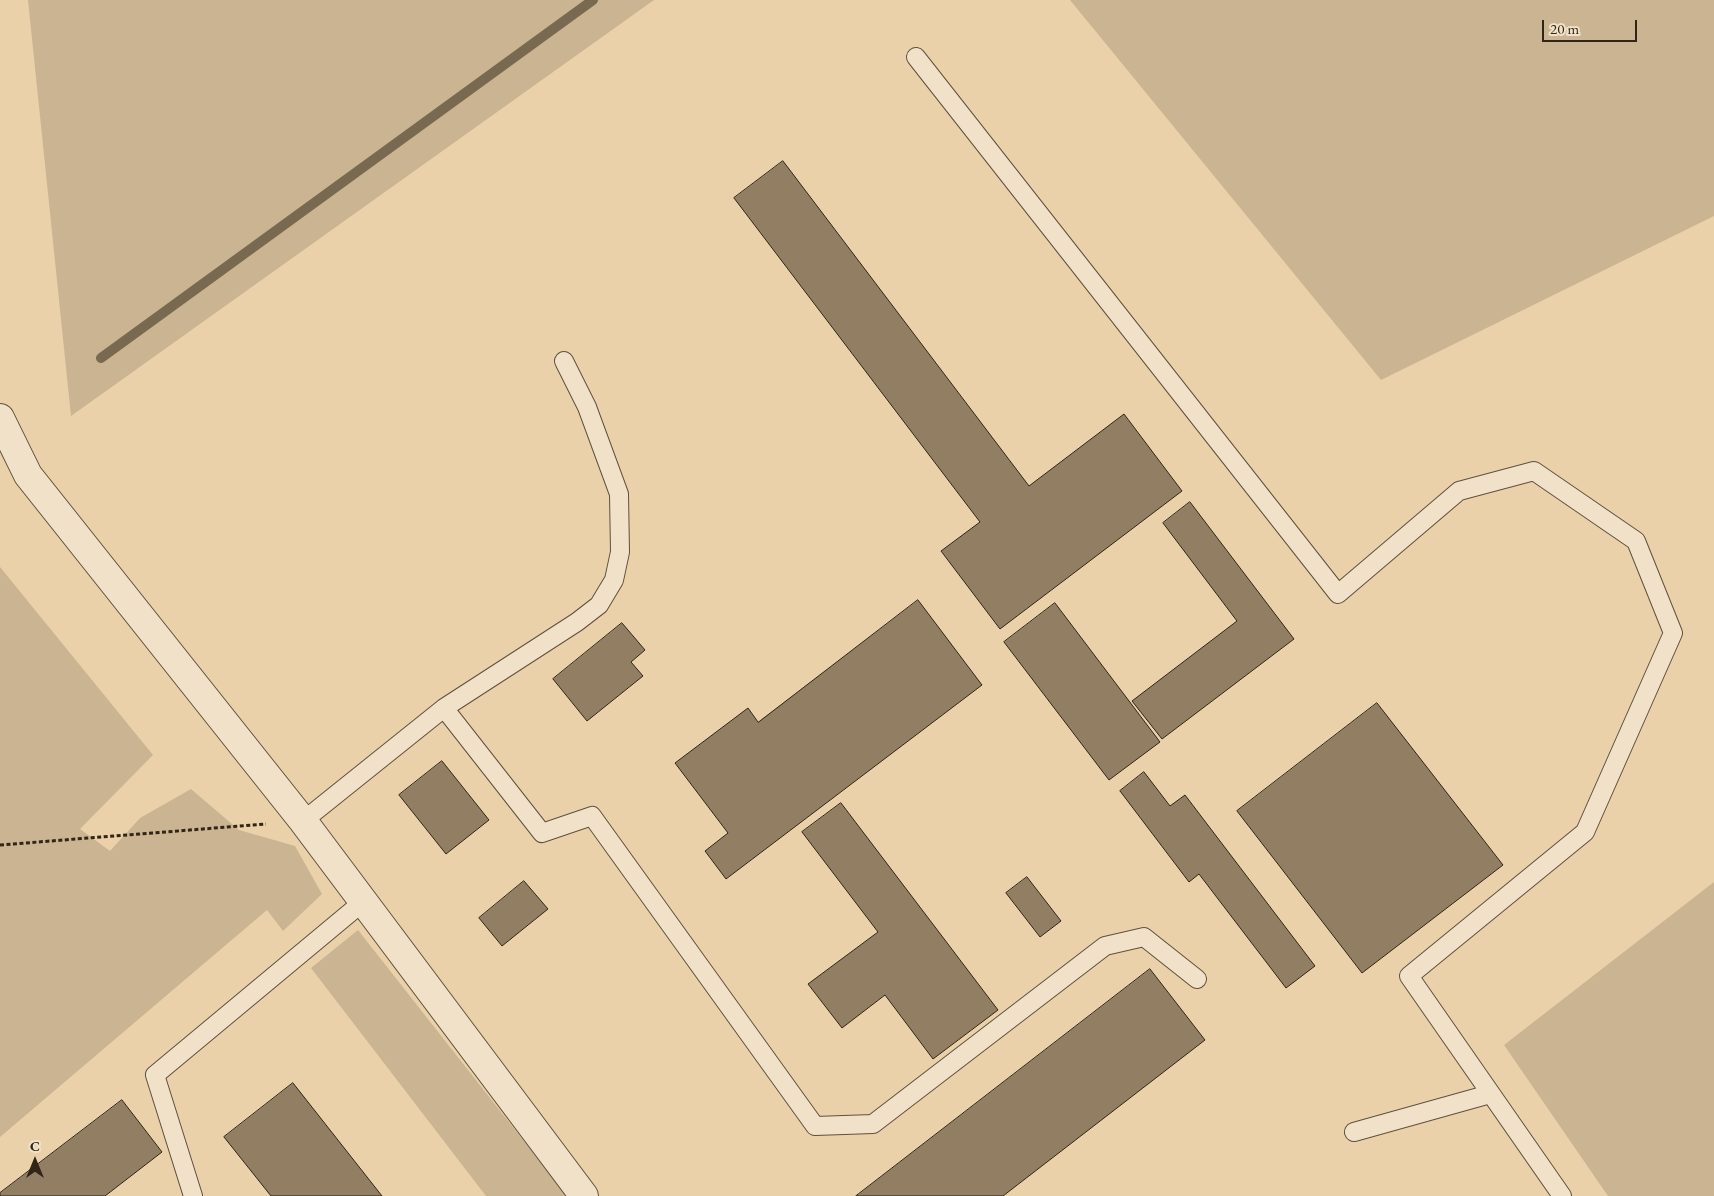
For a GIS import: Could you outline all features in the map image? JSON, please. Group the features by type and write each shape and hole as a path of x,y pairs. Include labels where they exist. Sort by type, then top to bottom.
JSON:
{"street":[{"path":"0,418 28,475 303,821 584,1196"}],"lane":[{"path":"916,58 1338,594 1459,491 1534,471 1636,542 1673,633 1585,832 1408,976 1562,1196"},
{"path":"303,821 444,708 577,622 599,605 614,580 620,552 619,494 587,407 564,361"},
{"path":"444,708 542,833 592,816 815,1126 873,1124 1105,946 1144,937 1197,979"},
{"path":"193,1196 155,1076 364,901"},
{"path":"1354,1132 1490,1094"}],"path":[{"path":"0,845 303,821"}],"shaded area":[{"path":"28,0 654,0 71,416"},
{"path":"1070,0 1714,0 1714,216 1381,380"},
{"path":"0,567 153,755 80,829 110,851 140,818 191,789 239,830 295,846 322,894 283,931 267,910 0,1137"},
{"path":"1714,882 1714,1196 1608,1196 1504,1045"},
{"path":"358,930 567,1196 486,1196 311,968"}],"building":[{"path":"783,161 1029,486 1124,414 1182,491 1000,629 941,551 980,522 734,198"},
{"path":"1190,502 1294,639 1162,739 1132,701 1237,621 1163,523"},
{"path":"918,600 982,685 726,879 705,851 728,833 675,763 748,708 758,722"},
{"path":"1055,603 1160,742 1109,780 1004,642"},
{"path":"622,623 645,650 631,662 643,676 587,721 553,679"},
{"path":"1377,703 1503,865 1362,973 1237,811"},
{"path":"442,761 489,820 446,854 399,795"},
{"path":"1144,772 1170,806 1185,795 1315,966 1286,988 1199,874 1189,882 1120,791"},
{"path":"841,803 998,1010 933,1059 885,995 842,1028 808,984 878,932 802,832"},
{"path":"1027,877 1061,921 1040,937 1006,893"},
{"path":"524,881 548,909 502,946 479,918"},
{"path":"1150,969 1205,1040 1003,1196 856,1196"},
{"path":"293,1083 382,1196 271,1196 224,1137"},
{"path":"122,1100 162,1152 105,1196 0,1196 0,1193"}],"waterway":[{"path":"101,358 593,0"}]}
